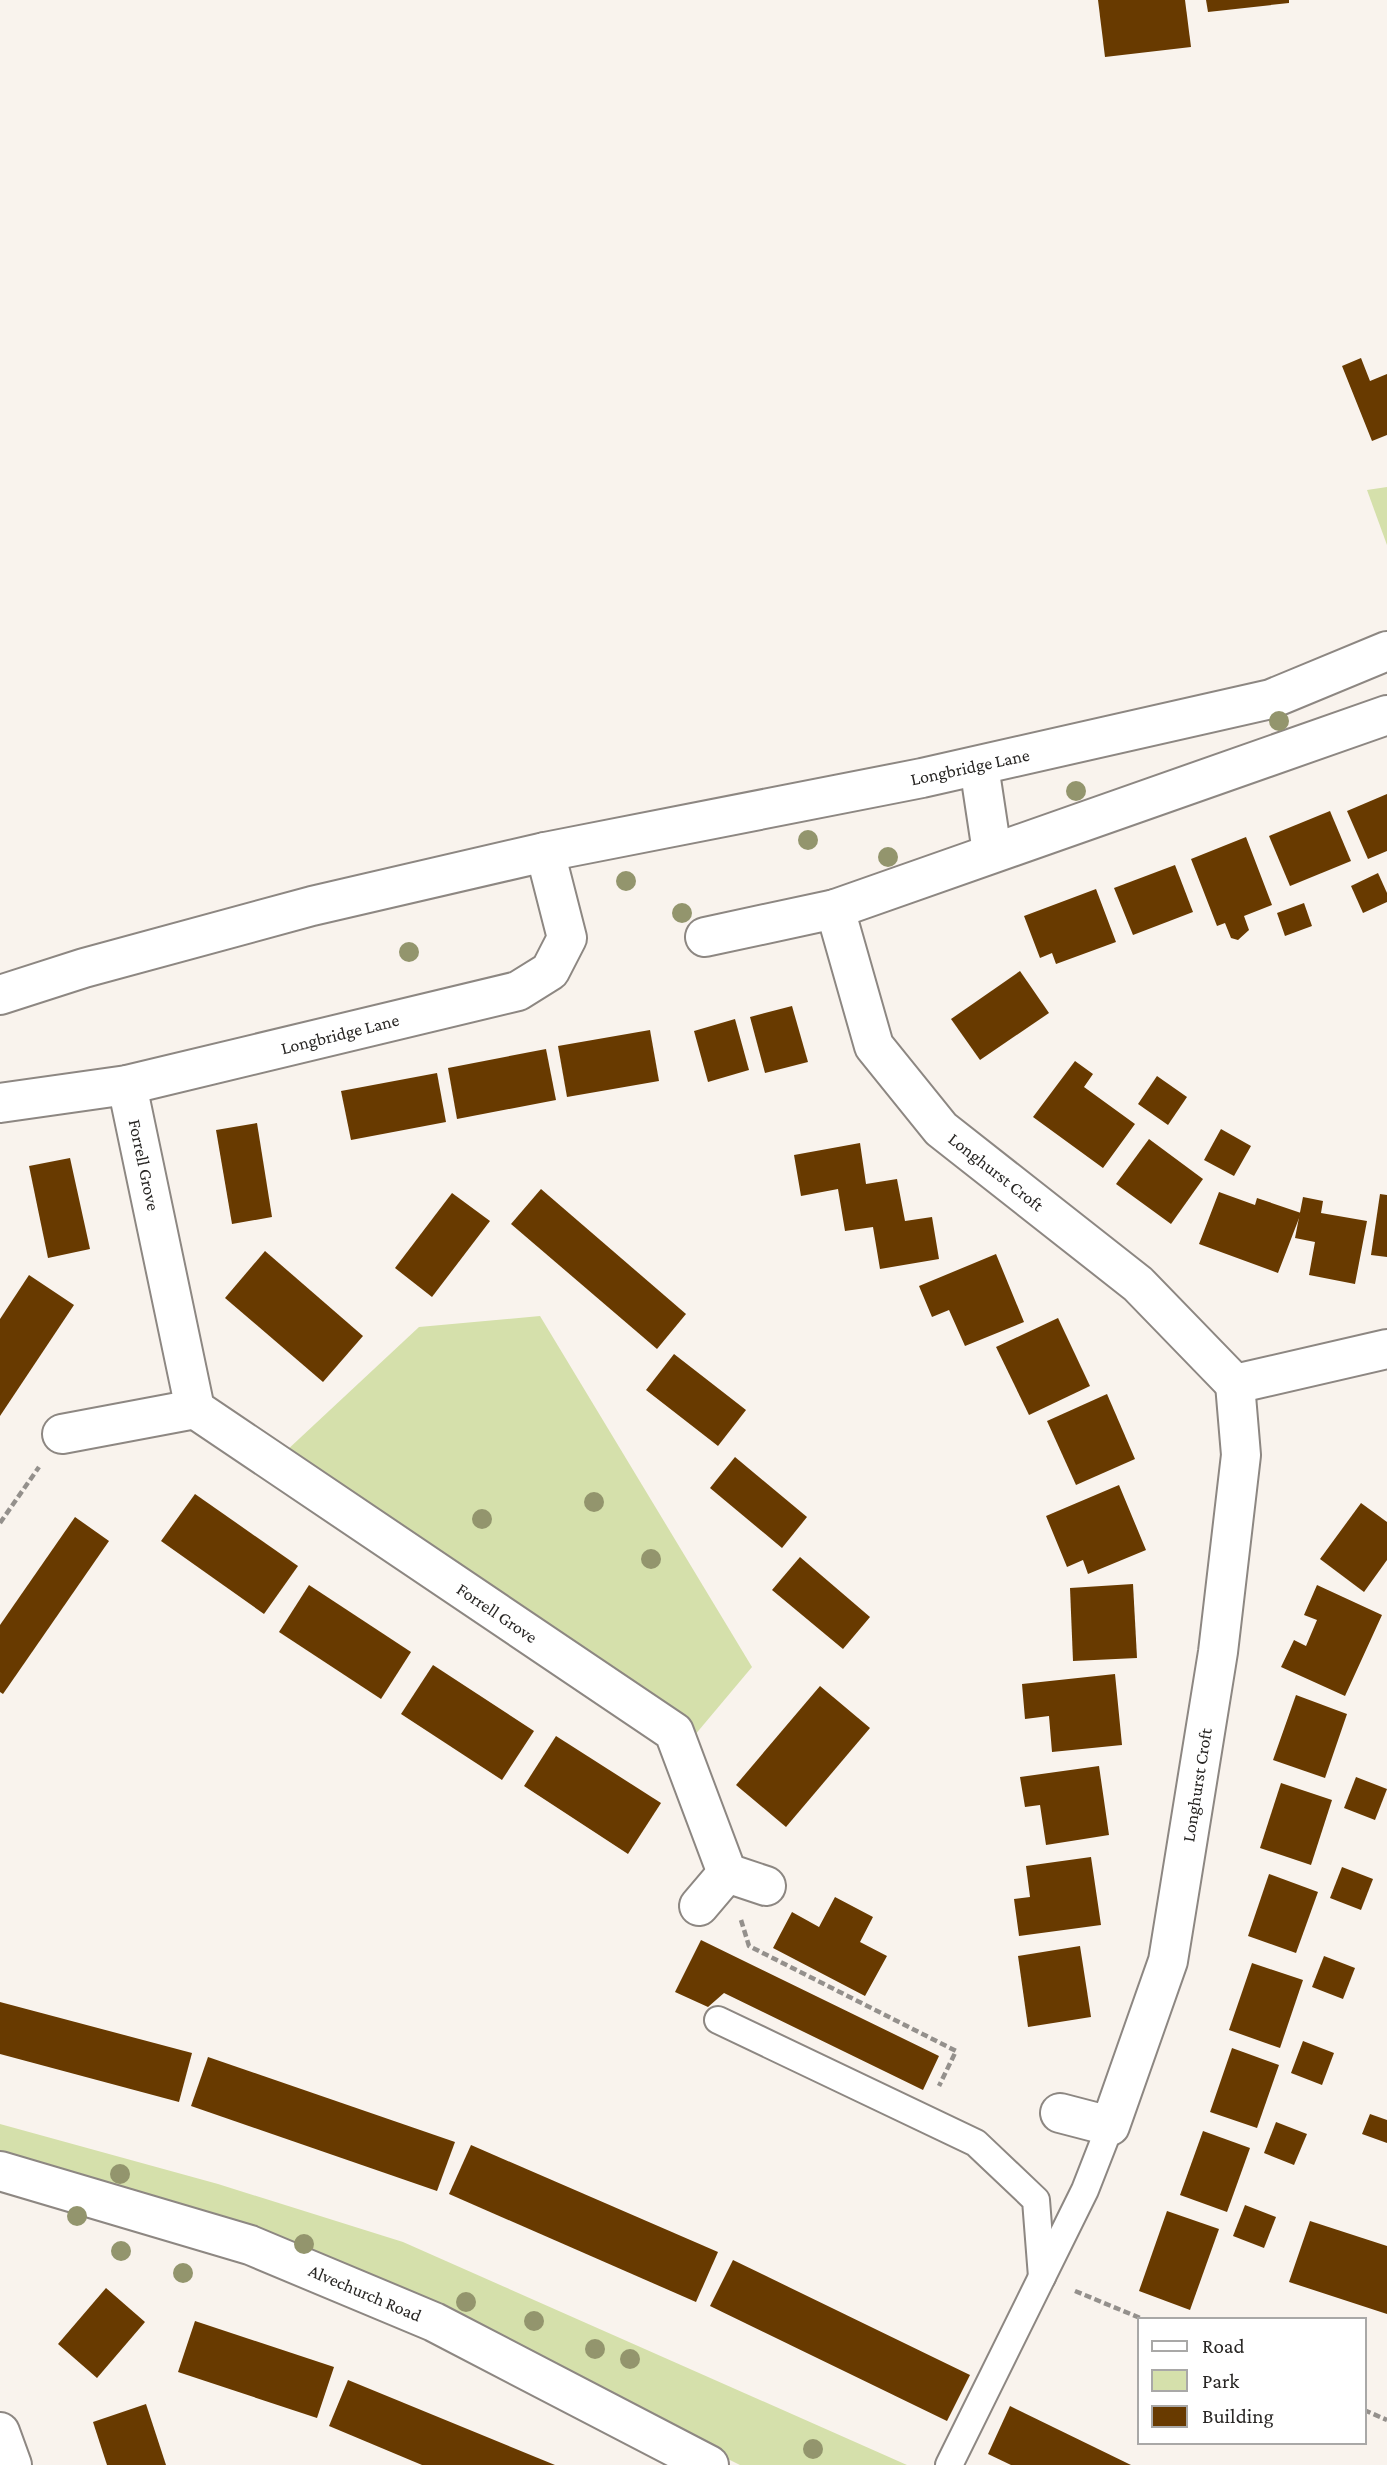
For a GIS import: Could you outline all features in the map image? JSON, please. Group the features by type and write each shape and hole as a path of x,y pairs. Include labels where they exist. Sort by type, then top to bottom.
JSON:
{"street":[{"name":"Longbridge Lane","path":"0,995 84,968 312,906 545,852 979,766 1271,699 1387,651"},
{"path":"705,937 835,909 1387,715"},
{"path":"979,766 992,852"},
{"name":"Longbridge Lane","path":"0,1103 127,1085 518,991 550,971 567,938 545,852"},
{"name":"Longhurst Croft","path":"835,909 874,1046 941,1129 1138,1284 1235,1384 1241,1455 1218,1652 1168,1961 1110,2126"},
{"name":"Forrell Grove","path":"127,1085 195,1409 674,1732 727,1873"},
{"path":"1235,1384 1387,1349"},
{"path":"62,1434 195,1409"},
{"path":"699,1906 727,1873 766,1886"},
{"path":"1059,2113 1110,2126"},
{"name":"Alvechurch Road","path":"0,2171 250,2245 434,2322 709,2465"},
{"path":"0,2432 12,2465"}],"lane":[{"path":"718,2020 976,2143 1036,2200 1042,2277"},
{"path":"949,2465 1085,2190 1110,2126"}],"path":[{"path":"0,1522 62,1434"},
{"path":"727,1873 749,1947 956,2051"},
{"path":"1042,2277 1140,2318"},
{"path":"1366,2411 1387,2420"}],"green space":[{"path":"1387,487 1387,545 1367,490"},
{"path":"540,1316 752,1667 689,1742 285,1452 419,1327"},
{"path":"0,2124 218,2184 403,2242 907,2465 740,2465 531,2362 0,2153"}],"building":[{"path":"1098,0 1185,0 1191,47 1105,57"},
{"path":"1206,0 1289,0 1289,3 1208,12"},
{"path":"1361,358 1370,381 1387,374 1387,435 1372,441 1342,366"},
{"path":"1387,794 1387,851 1368,859 1347,811"},
{"path":"1330,811 1351,861 1290,886 1269,836"},
{"path":"1246,837 1272,905 1244,916 1249,930 1238,940 1231,938 1225,923 1217,926 1191,859"},
{"path":"1175,865 1193,912 1133,935 1114,888"},
{"path":"1378,873 1387,893 1387,902 1363,913 1351,886"},
{"path":"1096,889 1116,942 1056,964 1052,953 1040,958 1024,916"},
{"path":"1304,903 1312,926 1285,936 1277,913"},
{"path":"1020,971 1049,1013 980,1060 951,1019"},
{"path":"792,1006 808,1062 765,1073 750,1017"},
{"path":"735,1019 749,1070 708,1082 694,1031"},
{"path":"650,1030 659,1081 567,1097 558,1046"},
{"path":"546,1049 556,1100 457,1119 448,1068"},
{"path":"1075,1061 1093,1074 1084,1087 1135,1124 1103,1168 1033,1117"},
{"path":"437,1073 446,1122 351,1140 341,1091"},
{"path":"1157,1076 1187,1097 1168,1125 1138,1104"},
{"path":"257,1123 272,1217 232,1224 216,1130"},
{"path":"1221,1129 1251,1146 1234,1176 1204,1160"},
{"path":"1149,1139 1203,1179 1171,1224 1116,1184"},
{"path":"860,1143 866,1184 897,1179 905,1221 932,1217 939,1259 880,1269 873,1227 845,1231 838,1189 801,1196 794,1155"},
{"path":"70,1158 90,1249 48,1258 29,1166"},
{"path":"541,1189 686,1314 657,1349 511,1224"},
{"path":"1219,1192 1255,1205 1257,1198 1301,1213 1278,1273 1199,1244"},
{"path":"452,1193 490,1221 432,1297 395,1268"},
{"path":"1380,1194 1387,1195 1387,1257 1371,1255"},
{"path":"1303,1197 1323,1201 1321,1213 1367,1221 1355,1284 1309,1275 1315,1242 1295,1238"},
{"path":"265,1251 363,1336 323,1382 225,1298"},
{"path":"996,1254 1024,1322 965,1346 949,1310 932,1317 919,1286"},
{"path":"29,1275 74,1305 0,1416 0,1319"},
{"path":"1058,1318 1090,1386 1029,1415 996,1347"},
{"path":"674,1354 746,1410 718,1446 646,1390"},
{"path":"1107,1394 1135,1459 1076,1485 1047,1421"},
{"path":"735,1457 807,1517 782,1548 710,1488"},
{"path":"1119,1485 1146,1550 1088,1574 1083,1560 1067,1567 1046,1516"},
{"path":"195,1494 298,1566 264,1614 161,1541"},
{"path":"1361,1503 1387,1522 1387,1560 1364,1592 1320,1559"},
{"path":"75,1517 109,1541 3,1694 0,1692 0,1625"},
{"path":"800,1557 870,1617 843,1649 772,1590"},
{"path":"1133,1584 1137,1658 1073,1661 1070,1588"},
{"path":"309,1585 411,1652 381,1699 279,1632"},
{"path":"1317,1585 1382,1615 1345,1696 1281,1667 1294,1640 1306,1646 1317,1620 1304,1615"},
{"path":"433,1665 534,1731 502,1780 401,1714"},
{"path":"1115,1674 1122,1745 1052,1752 1049,1716 1025,1719 1022,1684"},
{"path":"820,1686 870,1728 786,1827 736,1785"},
{"path":"1296,1695 1347,1714 1325,1778 1273,1760"},
{"path":"556,1736 661,1803 628,1854 524,1786"},
{"path":"1099,1766 1109,1835 1046,1845 1040,1805 1025,1807 1020,1777"},
{"path":"1356,1777 1387,1789 1375,1820 1344,1808"},
{"path":"1281,1783 1332,1800 1311,1865 1260,1848"},
{"path":"1091,1857 1101,1925 1019,1936 1014,1899 1030,1897 1026,1866"},
{"path":"1342,1867 1373,1879 1361,1910 1330,1898"},
{"path":"1269,1874 1318,1892 1296,1953 1248,1936"},
{"path":"835,1897 873,1917 860,1942 887,1956 865,1996 773,1948 792,1912 819,1927"},
{"path":"701,1940 939,2056 923,2090 724,1993 708,2007 675,1992"},
{"path":"1080,1946 1091,2017 1028,2027 1018,1956"},
{"path":"1324,1956 1355,1968 1343,1999 1312,1987"},
{"path":"1252,1963 1303,1980 1280,2048 1229,2030"},
{"path":"0,2002 192,2053 179,2102 0,2054"},
{"path":"1303,2041 1334,2053 1322,2085 1291,2073"},
{"path":"1232,2048 1279,2065 1257,2128 1210,2112"},
{"path":"208,2057 455,2142 437,2191 191,2106"},
{"path":"1370,2114 1387,2120 1387,2143 1362,2134"},
{"path":"1276,2122 1307,2134 1294,2165 1264,2153"},
{"path":"1203,2131 1250,2148 1227,2212 1180,2195"},
{"path":"471,2145 718,2252 696,2302 449,2194"},
{"path":"1245,2205 1276,2217 1264,2248 1233,2236"},
{"path":"1167,2211 1219,2229 1190,2310 1139,2291"},
{"path":"1310,2221 1387,2246 1387,2314 1289,2282"},
{"path":"733,2260 970,2375 947,2421 710,2306"},
{"path":"106,2288 145,2322 97,2378 58,2344"},
{"path":"195,2321 334,2367 317,2418 178,2372"},
{"path":"348,2380 555,2465 422,2465 329,2426"},
{"path":"146,2404 166,2465 107,2465 93,2422"},
{"path":"1010,2406 1131,2465 1011,2465 988,2454"}]}
